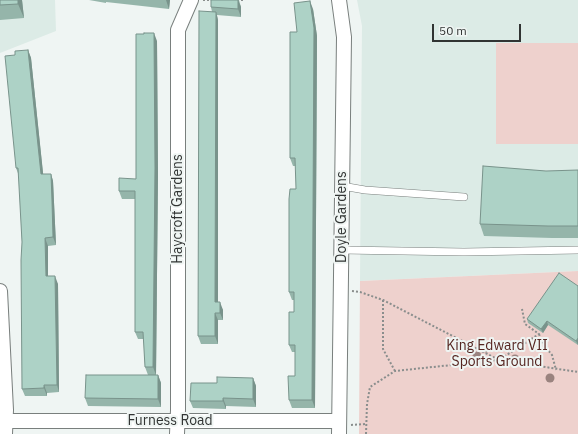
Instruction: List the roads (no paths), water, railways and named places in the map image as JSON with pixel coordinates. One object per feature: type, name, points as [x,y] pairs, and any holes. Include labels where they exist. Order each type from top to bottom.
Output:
[{"type":"street","name":"Haycroft Gardens","points":[[177,427],[178,30],[191,0]]},
{"type":"street","name":"Doyle Gardens","points":[[339,0],[344,37],[342,290],[339,428]]},
{"type":"street","points":[[0,291],[6,410],[3,425]]},
{"type":"street","name":"Furness Road","points":[[3,425],[339,428]]},
{"type":"lane","points":[[342,186],[365,190],[464,197]]},
{"type":"lane","points":[[342,250],[495,252],[578,250]]},
{"type":"park label","name":"King Edward VII Sports Ground","points":[[497,354]]}]
